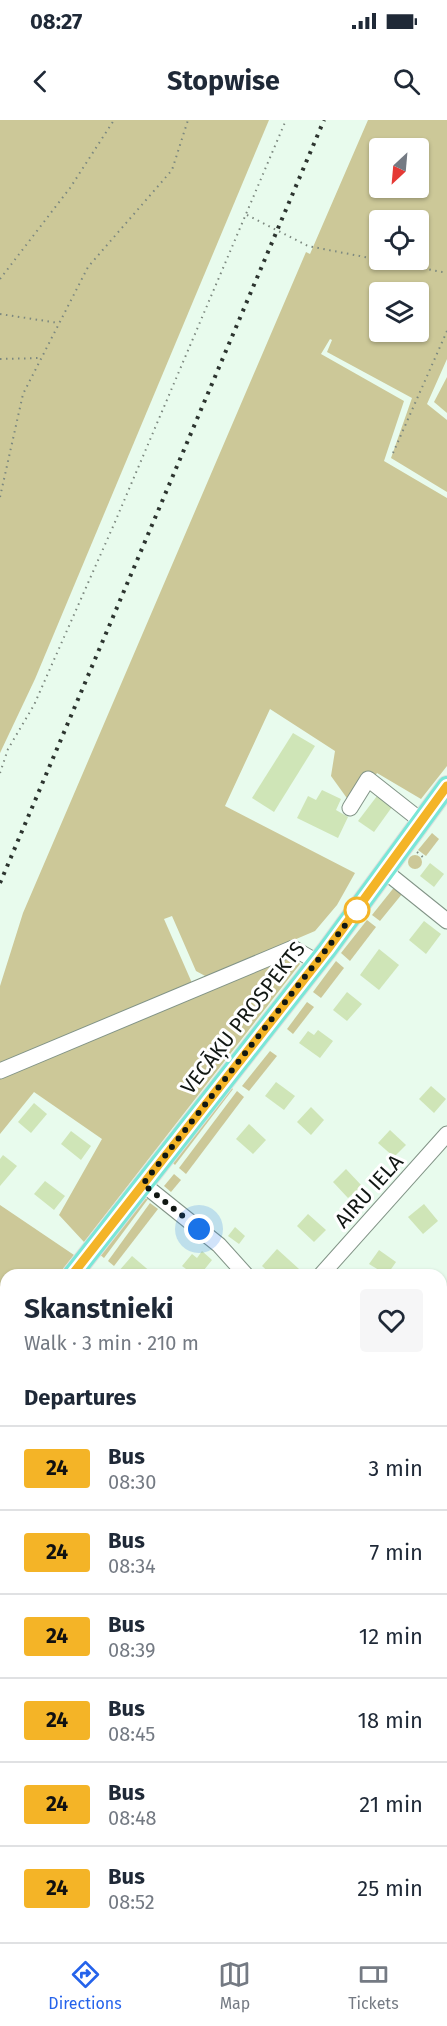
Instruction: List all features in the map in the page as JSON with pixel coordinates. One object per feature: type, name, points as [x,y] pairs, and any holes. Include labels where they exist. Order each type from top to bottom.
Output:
[{"type":"main road","name":"VECĀĶU PROSPEKTS","points":[[77,1269],[317,962],[386,872],[420,820],[447,786]]},
{"type":"street","points":[[350,808],[368,779],[420,820]]},
{"type":"street","points":[[386,872],[447,921]]},
{"type":"street","points":[[0,1071],[293,948],[317,962]]},
{"type":"street","name":"AIRU IELA","points":[[326,1269],[447,1134]]},
{"type":"street","points":[[143,1184],[219,1245],[241,1269]]},
{"type":"path","points":[[0,279],[70,188],[114,120]]},
{"type":"path","points":[[0,497],[23,394],[41,358],[88,267],[172,170],[189,120]]},
{"type":"path","points":[[0,773],[8,749],[34,705],[110,533],[286,120]]},
{"type":"path","points":[[246,214],[308,246],[447,273]]},
{"type":"path","points":[[0,314],[60,323]]},
{"type":"path","points":[[393,453],[447,331]]},
{"type":"path","points":[[0,359],[41,358]]},
{"type":"path","points":[[415,851],[424,858]]},
{"type":"shaded area","points":[[0,120],[269,120],[35,679],[0,753]]},
{"type":"shaded area","points":[[368,120],[447,120],[447,359],[427,404],[447,420],[447,492],[391,458],[412,398],[327,352],[332,340],[330,339],[321,354],[404,401],[384,461],[447,498],[447,766],[421,799],[377,773],[354,808],[331,776],[335,751],[270,709],[225,806],[355,873],[337,905],[315,931],[207,977],[196,971],[172,916],[164,919],[192,983],[185,1001],[295,956],[300,964],[84,1242],[59,1215],[102,1139],[34,1092],[0,1134],[0,986],[23,913],[306,252],[310,254]]},
{"type":"shaded area","points":[[447,377],[447,413],[434,402]]},
{"type":"shaded area","points":[[432,833],[439,839],[426,856],[418,850]]},
{"type":"shaded area","points":[[415,855],[420,857],[422,862],[420,867],[415,869],[410,867],[408,862],[410,857]]},
{"type":"shaded area","points":[[396,885],[402,894],[380,921],[372,915]]},
{"type":"shaded area","points":[[367,920],[376,927],[350,961],[341,953]]},
{"type":"shaded area","points":[[336,961],[344,968],[321,998],[313,992]]},
{"type":"shaded area","points":[[307,1002],[314,1007],[293,1034],[287,1029]]},
{"type":"shaded area","points":[[270,1051],[277,1056],[249,1091],[242,1086]]},
{"type":"shaded area","points":[[229,1086],[233,1089],[175,1165],[172,1162]]},
{"type":"shaded area","points":[[237,1091],[244,1097],[186,1174],[179,1168]]},
{"type":"shaded area","points":[[174,1174],[181,1180],[171,1192],[164,1186]]},
{"type":"shaded area","points":[[142,1198],[148,1199],[104,1258],[99,1254]]},
{"type":"shaded area","points":[[150,1203],[158,1209],[114,1266],[108,1261]]},
{"type":"shaded area","points":[[0,1205],[74,1255],[63,1269],[0,1269]]},
{"type":"building","points":[[293,733],[315,746],[274,812],[252,798]]},
{"type":"building","points":[[322,790],[341,799],[336,810],[348,817],[338,838],[297,818],[308,796],[316,800]]},
{"type":"building","points":[[377,796],[392,807],[374,832],[358,821]]},
{"type":"building","points":[[430,863],[444,874],[434,887],[420,876]]},
{"type":"building","points":[[424,921],[441,934],[426,954],[409,940]]},
{"type":"building","points":[[379,949],[399,965],[379,990],[360,975]]},
{"type":"building","points":[[347,992],[362,1004],[347,1021],[333,1010]]},
{"type":"building","points":[[318,1030],[333,1041],[320,1058],[299,1043],[308,1031],[314,1035]]},
{"type":"building","points":[[276,1082],[295,1096],[284,1110],[265,1096]]},
{"type":"building","points":[[431,1086],[446,1099],[434,1113],[419,1099]]},
{"type":"building","points":[[34,1103],[47,1114],[31,1133],[18,1122]]},
{"type":"building","points":[[311,1107],[324,1120],[311,1135],[297,1122]]},
{"type":"building","points":[[249,1124],[266,1140],[253,1154],[236,1139]]},
{"type":"building","points":[[390,1130],[406,1145],[394,1157],[378,1143]]},
{"type":"building","points":[[71,1131],[91,1146],[81,1160],[61,1144]]},
{"type":"building","points":[[3,1155],[17,1166],[0,1186],[0,1159]]},
{"type":"building","points":[[346,1169],[362,1186],[348,1198],[333,1182]]},
{"type":"building","points":[[45,1181],[65,1196],[54,1210],[34,1194]]},
{"type":"building","points":[[424,1204],[438,1221],[423,1234],[408,1217]]},
{"type":"building","points":[[308,1214],[326,1230],[314,1242],[297,1226]]},
{"type":"building","points":[[235,1227],[245,1236],[239,1244],[228,1236]]},
{"type":"building","points":[[277,1249],[299,1269],[265,1269],[262,1266]]},
{"type":"building","points":[[379,1250],[396,1262],[391,1269],[377,1269],[369,1264]]},
{"type":"building","points":[[202,1251],[212,1260],[205,1269],[186,1269],[182,1266],[192,1254],[197,1258]]},
{"type":"building","points":[[132,1256],[147,1269],[121,1269]]},
{"type":"railway","points":[[0,883],[324,120]]},
{"type":"bus line","name":"24","points":[[77,1269],[327,950],[447,786]]},
{"type":"route","points":[[199,1229],[143,1184],[357,910]]}]
